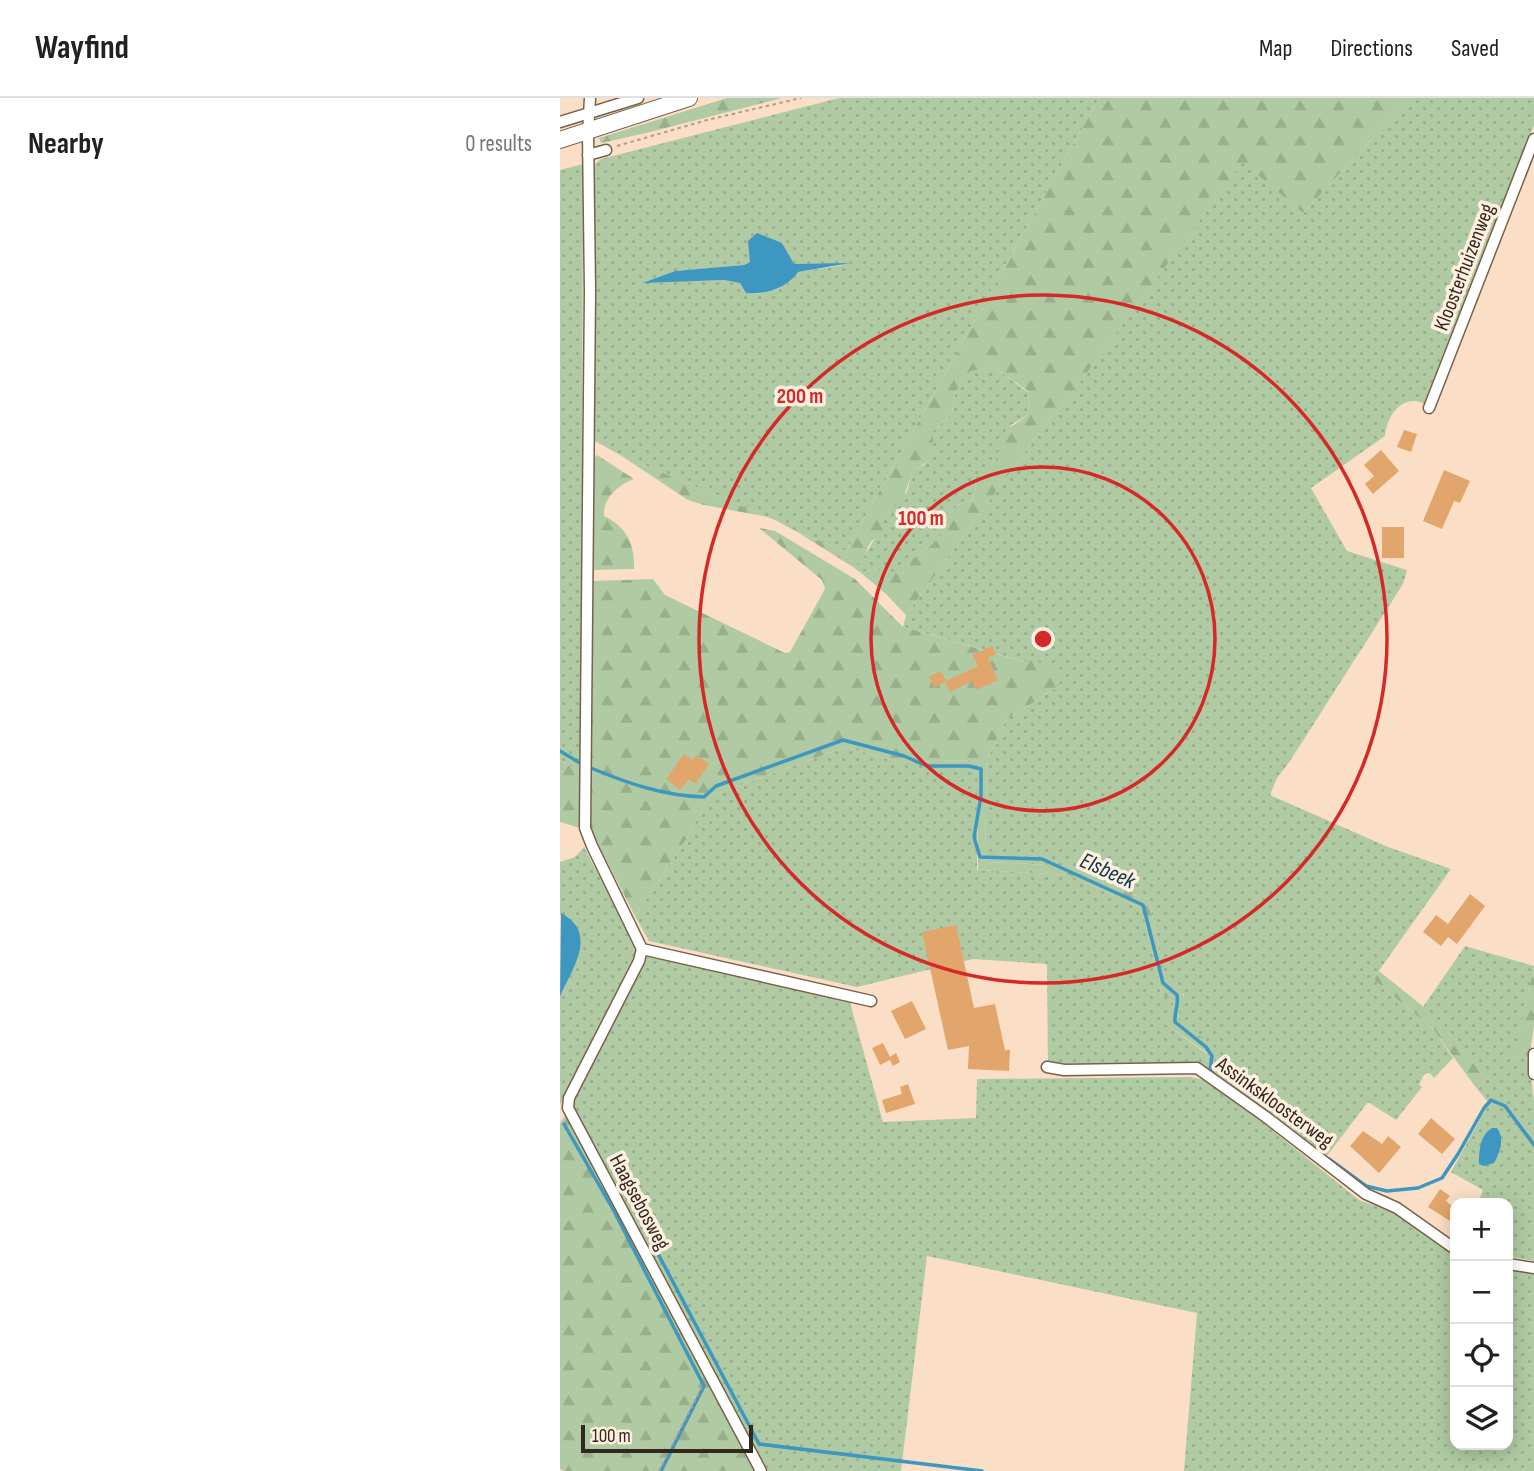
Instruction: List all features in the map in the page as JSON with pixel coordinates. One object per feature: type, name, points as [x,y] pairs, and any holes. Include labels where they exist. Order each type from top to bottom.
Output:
[{"type":"main road","points":[[560,140],[689,98]]},
{"type":"street","points":[[590,98],[585,828],[642,949],[871,1001]]},
{"type":"street","points":[[560,122],[638,98]]},
{"type":"street","name":"Kloosterhuizenweg","points":[[1429,408],[1534,139]]},
{"type":"street","points":[[588,155],[606,150]]},
{"type":"street","name":"Haagsebosweg","points":[[642,949],[639,961],[569,1098],[568,1108],[761,1471]]},
{"type":"street","points":[[1534,1054],[1534,1074]]},
{"type":"street","name":"Assinkskloosterweg","points":[[1047,1067],[1064,1070],[1197,1068],[1366,1194],[1397,1208],[1450,1245]]},
{"type":"street","points":[[1513,1265],[1534,1268]]},
{"type":"path","points":[[606,150],[707,120],[801,98]]},
{"type":"path","points":[[659,1471],[709,1372]]},
{"type":"green space","points":[[727,98],[782,98],[601,143],[599,138]]},
{"type":"green space","points":[[839,98],[1099,98],[846,551],[620,455],[595,441],[595,164],[601,159]],"holes":[[[782,243],[793,264],[843,265],[798,272],[782,287],[761,293],[746,293],[740,283],[724,280],[644,282],[675,271],[744,265],[750,262],[751,258]]]},
{"type":"green space","points":[[1099,98],[1410,98],[1303,213],[1243,162],[1060,409],[1055,411],[906,615],[861,573],[875,570],[905,572],[912,559],[939,539],[946,516],[960,504],[972,500],[976,477],[996,459],[1005,431],[1029,414],[1028,391],[994,367],[971,371],[962,378],[955,395],[952,414],[933,431],[933,452],[930,459],[912,473],[903,499],[883,515],[884,529],[868,546],[862,561],[853,567],[799,533],[846,551]]},
{"type":"green space","points":[[1410,98],[1534,98],[1534,125],[1425,404],[1410,401],[1403,404],[1389,421],[1385,436],[1311,488],[1347,551],[1407,570],[1403,584],[1277,778],[1270,795],[1388,847],[1451,869],[1373,979],[1433,1029],[1453,1058],[1434,1078],[1430,1073],[1424,1074],[1419,1085],[1422,1087],[1396,1120],[1368,1102],[1323,1161],[1215,1078],[1215,1048],[1180,1021],[1178,1016],[1184,995],[1169,986],[1165,979],[1149,899],[1133,895],[1071,866],[988,862],[985,859],[987,759],[1006,720],[1056,688],[1026,662],[903,627],[906,615],[1243,161],[1303,213]]},
{"type":"green space","points":[[583,164],[581,773],[560,760],[560,170]]},
{"type":"green space","points":[[994,367],[1028,392],[1029,414],[1011,425],[996,459],[976,477],[972,500],[960,504],[946,516],[939,539],[912,559],[905,572],[875,570],[861,573],[853,567],[872,544],[883,515],[907,492],[912,472],[924,465],[933,452],[933,431],[952,414],[955,395],[962,378],[970,371]]},
{"type":"green space","points":[[597,455],[634,479],[613,493],[606,503],[604,516],[619,526],[628,538],[633,552],[634,569],[592,570],[594,458]]},
{"type":"green space","points":[[620,455],[768,517],[688,500]]},
{"type":"green space","points":[[759,528],[775,531],[855,579],[903,627],[1062,670],[1056,688],[1006,720],[987,759],[985,859],[988,862],[1071,866],[1133,895],[1149,899],[1165,979],[1186,999],[1178,1016],[1215,1048],[1215,1078],[1205,1071],[1207,1053],[1166,1024],[1174,1002],[1162,994],[1142,909],[1069,875],[978,870],[977,760],[897,762],[846,747],[710,796],[688,836],[635,916],[591,831],[592,581],[653,579],[665,595],[785,653],[790,652],[825,589],[822,580]]},
{"type":"green space","points":[[846,747],[897,762],[978,760],[977,870],[1069,875],[1142,909],[1162,994],[1174,1002],[1166,1024],[1207,1054],[1205,1071],[1048,1070],[1047,964],[973,959],[857,987],[649,941],[635,916],[688,836],[710,796]]},
{"type":"green space","points":[[560,760],[581,773],[580,828],[560,822]]},
{"type":"green space","points":[[584,847],[636,946],[636,952],[560,1105],[560,997],[579,954],[560,914],[560,862],[575,857]]},
{"type":"green space","points":[[1465,946],[1534,966],[1515,1056],[1529,1058],[1534,1102],[1534,1261],[1513,1257],[1513,1198],[1480,1198],[1483,1190],[1451,1172],[1489,1103],[1477,1089],[1486,1079],[1444,1026],[1423,1007]]},
{"type":"green space","points":[[646,954],[849,999],[883,1122],[976,1118],[977,1079],[1191,1077],[1204,1080],[1242,1106],[1359,1200],[1398,1214],[1425,1235],[1450,1247],[1450,1450],[1513,1450],[1513,1267],[1534,1271],[1534,1471],[1184,1471],[1197,1313],[927,1256],[901,1471],[768,1471],[571,1106]]},
{"type":"green space","points":[[1534,967],[1534,1025],[1529,1058],[1514,1056]]},
{"type":"green space","points":[[1379,971],[1444,1026],[1486,1079],[1477,1089],[1433,1029],[1373,979]]},
{"type":"green space","points":[[565,1116],[756,1471],[560,1469],[560,1123]]},
{"type":"water","points":[[757,233],[782,243],[794,264],[850,263],[798,272],[782,286],[761,293],[746,293],[740,283],[724,280],[642,283],[675,271],[744,265],[750,262],[748,241]]},
{"type":"water","points":[[561,913],[572,921],[579,931],[581,941],[576,963],[560,997]]},
{"type":"water","points":[[1492,1128],[1497,1128],[1499,1132],[1501,1146],[1494,1163],[1484,1166],[1479,1164],[1481,1144]]},
{"type":"building","points":[[1404,430],[1417,434],[1411,452],[1397,447]]},
{"type":"building","points":[[1381,450],[1399,471],[1373,494],[1365,484],[1374,476],[1364,465]]},
{"type":"building","points":[[1444,470],[1470,481],[1460,503],[1454,501],[1442,529],[1423,521]]},
{"type":"building","points":[[1382,527],[1404,527],[1404,558],[1382,558]]},
{"type":"building","points":[[992,646],[996,654],[988,658],[998,680],[976,690],[972,681],[950,692],[945,682],[934,688],[929,677],[941,671],[946,681],[978,666],[972,655]]},
{"type":"building","points":[[684,754],[693,760],[696,755],[709,764],[695,784],[689,779],[680,790],[666,779]]},
{"type":"building","points":[[1470,894],[1485,906],[1457,944],[1448,937],[1441,946],[1423,932],[1436,915],[1448,924]]},
{"type":"building","points":[[956,925],[974,1008],[995,1004],[1005,1050],[1010,1050],[1009,1071],[968,1069],[969,1046],[948,1050],[922,932]]},
{"type":"building","points":[[912,1001],[926,1029],[905,1039],[891,1011]]},
{"type":"building","points":[[883,1043],[890,1057],[896,1053],[900,1062],[893,1066],[890,1060],[880,1065],[872,1048]]},
{"type":"building","points":[[908,1084],[915,1104],[886,1113],[882,1100],[902,1094],[900,1087]]},
{"type":"building","points":[[1431,1118],[1455,1139],[1442,1154],[1418,1134]]},
{"type":"building","points":[[1363,1131],[1382,1144],[1388,1136],[1401,1147],[1379,1173],[1350,1146]]},
{"type":"building","points":[[1440,1189],[1450,1196],[1446,1201],[1450,1205],[1450,1221],[1428,1207]]},
{"type":"waterway","name":"Elsbeek","points":[[591,768],[646,788],[704,797],[716,786],[843,740],[904,756],[927,766],[969,766],[981,769],[981,796],[974,837],[980,857],[1042,859],[1143,905],[1163,983],[1177,995],[1175,1022],[1206,1047],[1212,1056],[1210,1071],[1213,1073]]},
{"type":"waterway","name":"Elsbeek","points":[[560,751],[580,763]]},
{"type":"waterway","name":"Elsbeek","points":[[1329,1159],[1366,1186],[1387,1191],[1418,1188],[1442,1178],[1491,1100],[1505,1106],[1534,1145]]},
{"type":"waterway","points":[[564,1124],[614,1211],[704,1386],[661,1471]]},
{"type":"waterway","points":[[631,1203],[759,1444],[982,1471]]}]
